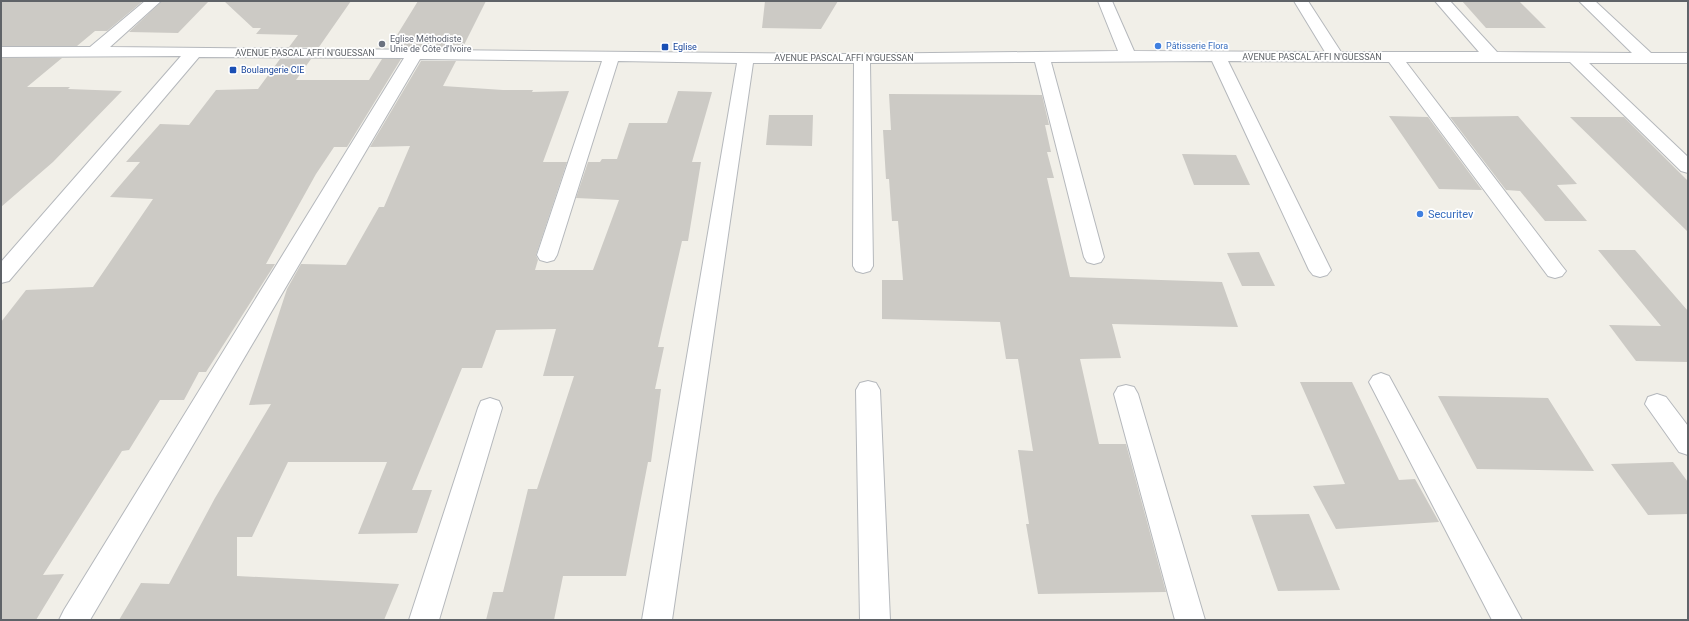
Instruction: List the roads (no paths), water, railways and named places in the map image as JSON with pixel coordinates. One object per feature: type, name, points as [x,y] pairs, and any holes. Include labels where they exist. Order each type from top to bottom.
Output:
[{"type":"street","points":[[95,51],[154,1]]},
{"type":"street","points":[[1105,1],[1128,56]]},
{"type":"street","points":[[1300,1],[1336,56]]},
{"type":"street","points":[[1442,1],[1492,57]]},
{"type":"street","points":[[1586,1],[1646,57]]},
{"type":"street","name":"AVENUE PASCAL AFFI N'GUESSAN","points":[[1,52],[95,51],[746,58],[1042,58],[1128,56],[1688,58]]},
{"type":"street","points":[[1,276],[194,52]]},
{"type":"street","points":[[74,620],[415,54]]},
{"type":"street","points":[[547,254],[612,56]]},
{"type":"street","points":[[1393,56],[1555,271]]},
{"type":"street","points":[[1218,57],[1320,270]]},
{"type":"street","points":[[1574,57],[1688,167]]},
{"type":"street","points":[[656,620],[746,58]]},
{"type":"street","points":[[862,58],[863,266]]},
{"type":"street","points":[[1042,58],[1094,257]]},
{"type":"street","points":[[1381,382],[1507,620]]},
{"type":"street","points":[[868,390],[875,620]]},
{"type":"street","points":[[1126,394],[1190,620]]},
{"type":"street","points":[[1656,404],[1688,445]]},
{"type":"street","points":[[424,620],[490,408]]},
{"type":"place","name":"Eglise Méthodiste Unie de Côte d'Ivoire","points":[[382,44]]},
{"type":"place","name":"Pâtisserie Flora","points":[[1158,46]]},
{"type":"place","name":"Eglise","points":[[665,47]]},
{"type":"place","name":"Boulangerie CIE","points":[[233,70]]},
{"type":"place","name":"Securitev","points":[[1420,214]]}]
